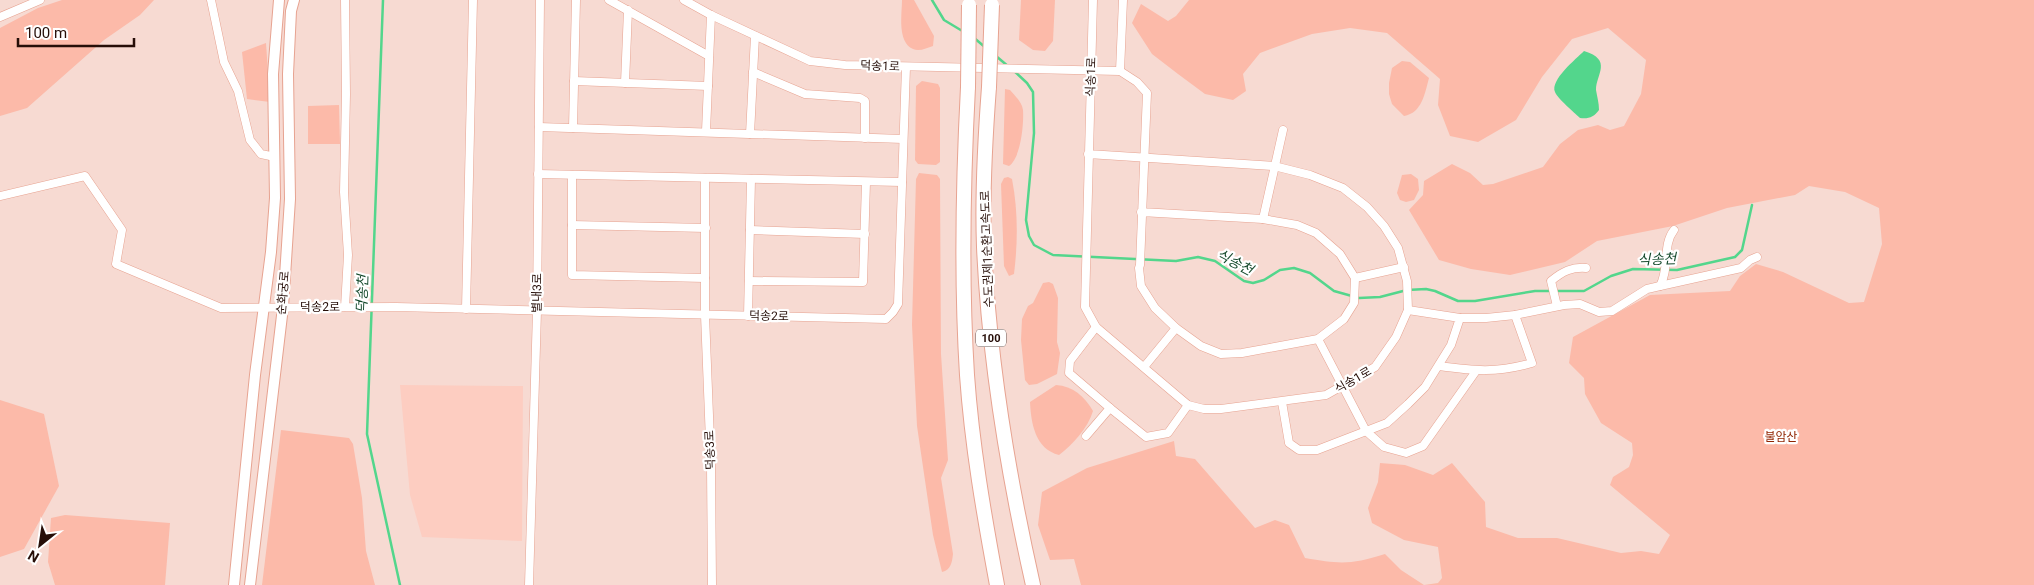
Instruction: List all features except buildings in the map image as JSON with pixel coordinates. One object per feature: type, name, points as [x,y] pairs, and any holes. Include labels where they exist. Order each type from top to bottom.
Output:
[{"type":"highway","name":"수도권제1순환고속도로","points":[[969,2],[968,87],[964,161],[967,376],[976,463],[997,585]]},
{"type":"highway","name":"수도권제1순환고속도로","points":[[992,3],[986,130],[984,245],[988,302],[1001,427],[1033,585]]},
{"type":"street","points":[[0,17],[40,0]]},
{"type":"street","points":[[211,0],[224,62],[238,91],[250,140],[261,154],[275,156]]},
{"type":"street","name":"순화궁로","points":[[234,585],[263,307],[271,252],[275,198],[273,74],[279,0]]},
{"type":"street","name":"순화궁로","points":[[250,585],[283,307],[290,199],[288,74],[291,11],[294,0]]},
{"type":"street","points":[[345,0],[344,192],[348,256],[345,307]]},
{"type":"street","points":[[466,309],[473,0]]},
{"type":"street","name":"별내3로","points":[[529,585],[537,311],[540,0]]},
{"type":"street","points":[[573,128],[576,0]]},
{"type":"street","points":[[609,0],[709,56]]},
{"type":"street","name":"덕송1로","points":[[684,0],[755,36],[810,60],[845,65],[1120,71]]},
{"type":"street","name":"식송1로","points":[[1088,154],[1274,166],[1310,175],[1343,188],[1366,207],[1384,226],[1398,248],[1408,284],[1409,299],[1408,310],[1396,337],[1375,367],[1326,395],[1220,409],[1188,405],[1096,326],[1085,307],[1088,154],[1093,0]]},
{"type":"street","points":[[1122,0],[1120,71],[1137,82],[1147,93],[1141,212],[1140,265],[1141,286],[1155,308],[1176,328],[1201,346],[1221,354],[1242,353],[1318,339],[1344,319],[1354,304],[1355,278],[1340,254],[1316,233],[1297,225],[1263,219],[1141,212]]},
{"type":"street","points":[[625,83],[628,10]]},
{"type":"street","points":[[706,132],[712,15]]},
{"type":"street","points":[[750,134],[755,36]]},
{"type":"street","name":"덕송2로","points":[[0,196],[85,176],[122,230],[116,264],[221,308],[396,307],[886,319],[898,304],[906,67]]},
{"type":"street","points":[[753,72],[806,94],[860,98],[865,101],[865,138]]},
{"type":"street","points":[[574,81],[708,86]]},
{"type":"street","points":[[539,127],[903,139]]},
{"type":"street","points":[[1263,219],[1283,130]]},
{"type":"street","points":[[538,174],[902,182]]},
{"type":"street","points":[[572,175],[572,275],[705,278]]},
{"type":"street","name":"덕송3로","points":[[705,178],[705,315],[711,466],[712,585]]},
{"type":"street","points":[[748,316],[751,179]]},
{"type":"street","points":[[748,281],[863,282],[866,182]]},
{"type":"street","points":[[572,225],[706,228]]},
{"type":"street","points":[[750,230],[865,234]]},
{"type":"street","points":[[1661,283],[1667,264],[1667,244],[1674,230]]},
{"type":"street","points":[[1408,310],[1460,318],[1515,315],[1556,303],[1580,304],[1599,312],[1612,311],[1647,289],[1661,283],[1741,268],[1757,257]]},
{"type":"street","points":[[1355,278],[1404,266]]},
{"type":"street","points":[[1556,303],[1551,280],[1560,273],[1575,267],[1586,268]]},
{"type":"street","points":[[1439,366],[1476,371],[1505,370],[1532,363],[1515,315]]},
{"type":"street","points":[[1282,402],[1289,444],[1299,450],[1317,450],[1387,423],[1425,387],[1451,345],[1460,318]]},
{"type":"street","points":[[1096,326],[1070,361],[1069,373],[1146,437],[1168,433],[1188,405]]},
{"type":"street","points":[[1144,367],[1176,328]]},
{"type":"street","points":[[1318,339],[1344,385],[1366,431],[1384,447],[1406,453],[1423,446],[1476,371]]},
{"type":"street","points":[[1086,436],[1110,408]]},
{"type":"shaded area","points":[[1584,51],[1593,55],[1601,63],[1596,90],[1599,110],[1589,118],[1580,118],[1559,98],[1554,87],[1565,70]]},
{"type":"shaded area","points":[[400,385],[523,386],[522,541],[422,537],[410,495]]},
{"type":"green space","points":[[62,0],[154,0],[140,15],[104,40],[27,108],[0,116],[0,28],[38,8]]},
{"type":"green space","points":[[902,0],[914,0],[934,36],[933,46],[918,50],[908,45],[902,34]]},
{"type":"green space","points":[[1021,0],[1055,0],[1053,41],[1045,51],[1033,50],[1019,40]]},
{"type":"green space","name":"불암산","points":[[1189,0],[2034,0],[2034,585],[1424,585],[1438,583],[1442,578],[1438,547],[1404,540],[1372,523],[1368,508],[1378,482],[1380,463],[1405,465],[1433,475],[1452,463],[1485,502],[1486,527],[1518,538],[1557,538],[1621,553],[1641,551],[1659,554],[1670,535],[1610,485],[1613,477],[1629,467],[1633,455],[1632,443],[1601,423],[1585,394],[1584,378],[1569,363],[1573,337],[1650,295],[1730,291],[1740,276],[1756,264],[1783,272],[1849,303],[1864,302],[1882,244],[1879,208],[1845,192],[1809,186],[1795,195],[1727,208],[1673,226],[1597,241],[1565,262],[1510,275],[1471,269],[1439,260],[1409,210],[1423,195],[1424,181],[1452,164],[1470,173],[1483,185],[1493,184],[1543,167],[1560,144],[1578,130],[1598,125],[1610,130],[1624,126],[1641,94],[1646,60],[1608,28],[1572,39],[1542,77],[1516,120],[1478,142],[1450,136],[1438,105],[1440,79],[1387,33],[1350,28],[1312,34],[1260,53],[1243,74],[1246,91],[1233,100],[1205,94],[1152,54],[1132,23],[1141,4],[1168,21],[1176,16]]},
{"type":"green space","points":[[266,43],[270,102],[247,99],[242,52]]},
{"type":"green space","points":[[1402,61],[1410,62],[1429,78],[1419,107],[1404,116],[1392,104],[1389,94],[1392,68]]},
{"type":"green space","points":[[922,81],[938,84],[940,88],[940,162],[936,165],[918,164],[915,160],[916,86]]},
{"type":"green space","points":[[1005,89],[1010,90],[1016,97],[1023,110],[1019,148],[1013,162],[1009,166],[1003,164]]},
{"type":"green space","points":[[339,105],[340,144],[308,144],[308,106]]},
{"type":"green space","points":[[919,173],[937,175],[940,179],[941,354],[948,460],[941,478],[953,554],[949,568],[942,572],[933,535],[917,426],[912,325],[916,179]]},
{"type":"green space","points":[[1411,174],[1418,179],[1419,190],[1414,200],[1406,202],[1400,200],[1397,193],[1402,175]]},
{"type":"green space","points":[[1004,178],[1012,179],[1017,226],[1014,274],[1009,276],[1004,266],[1001,184]]},
{"type":"green space","points":[[1049,282],[1053,284],[1058,298],[1057,342],[1060,353],[1057,374],[1037,384],[1029,385],[1025,380],[1021,340],[1022,319],[1043,283]]},
{"type":"green space","points":[[1056,385],[1068,387],[1078,393],[1093,411],[1088,424],[1070,446],[1059,455],[1044,447],[1036,434],[1030,402]]},
{"type":"green space","points":[[0,400],[44,414],[59,486],[24,549],[0,557]]},
{"type":"green space","points":[[281,430],[349,438],[353,444],[362,498],[366,551],[375,585],[262,585]]},
{"type":"green space","points":[[1174,441],[1176,456],[1195,459],[1255,528],[1275,520],[1289,525],[1305,558],[1354,562],[1385,554],[1401,570],[1424,585],[1081,585],[1074,559],[1050,560],[1038,525],[1042,492],[1087,468]]},
{"type":"green space","points":[[65,515],[170,523],[165,585],[55,585],[48,562],[51,518]]},
{"type":"waterway","name":"덕송천","points":[[383,0],[367,434],[400,585]]},
{"type":"waterway","name":"식송천","points":[[932,0],[944,20],[964,32]]},
{"type":"waterway","name":"식송천","points":[[973,37],[986,48]]},
{"type":"waterway","name":"식송천","points":[[996,56],[1009,67]]},
{"type":"waterway","name":"식송천","points":[[1013,70],[1027,83],[1033,92],[1034,133],[1026,220],[1029,236],[1034,245],[1053,255],[1176,261],[1198,257],[1215,261],[1244,281],[1253,283],[1264,280],[1280,270],[1294,268],[1310,273],[1334,291],[1359,298],[1380,297],[1407,290],[1426,289],[1458,301],[1475,301],[1535,291],[1584,291],[1611,276],[1633,269],[1677,270],[1735,257],[1742,250],[1752,205]]}]
